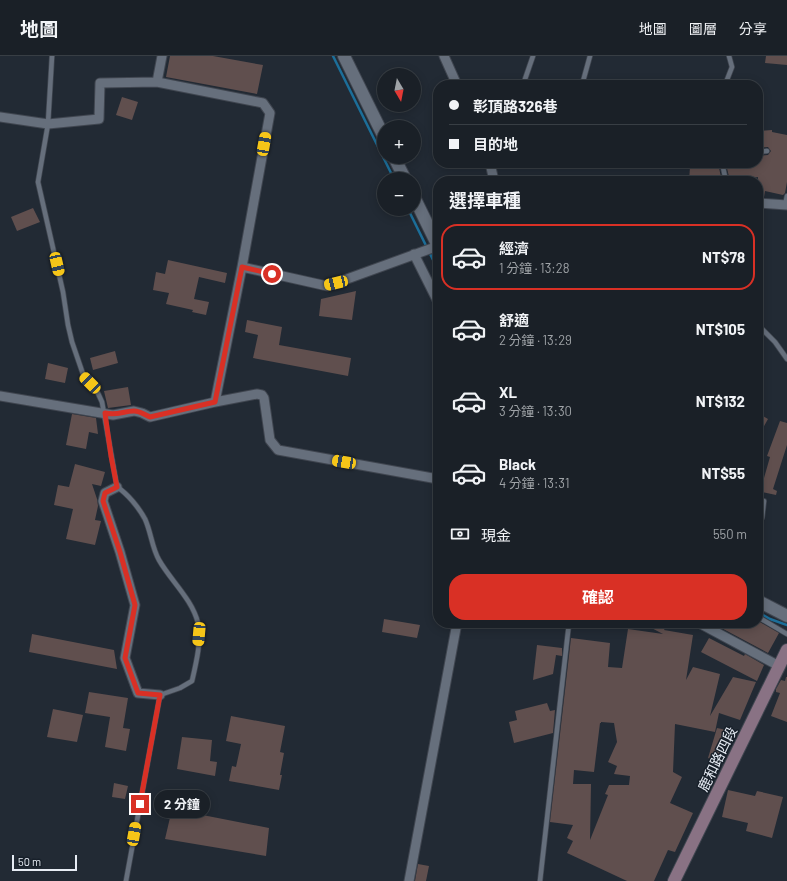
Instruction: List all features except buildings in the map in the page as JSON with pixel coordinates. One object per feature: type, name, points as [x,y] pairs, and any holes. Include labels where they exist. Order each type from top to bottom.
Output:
[{"type":"main road","name":"鹿和路四段","points":[[674,881],[787,650]]},
{"type":"street","points":[[157,82],[162,56]]},
{"type":"street","points":[[344,56],[377,123]]},
{"type":"street","points":[[444,56],[455,80]]},
{"type":"street","points":[[0,117],[48,124],[99,119],[100,83],[157,82],[263,102],[270,113],[242,267],[215,402]]},
{"type":"street","points":[[763,203],[786,202]]},
{"type":"street","points":[[421,213],[433,239]]},
{"type":"street","points":[[242,267],[327,286],[433,247]]},
{"type":"street","points":[[418,252],[433,290]]},
{"type":"street","points":[[0,396],[113,415],[134,411],[150,417],[257,394],[262,395],[264,398],[270,440],[278,450],[433,478]]},
{"type":"street","points":[[117,487],[105,493],[103,501],[120,552],[135,605],[125,658],[138,693],[160,695]]},
{"type":"street","points":[[763,604],[787,616]]},
{"type":"street","points":[[409,881],[456,628]]},
{"type":"street","points":[[708,628],[779,666]]},
{"type":"lane","points":[[52,56],[48,124],[38,182],[63,292],[72,342],[84,377],[96,389],[102,402],[117,487],[124,492],[145,520],[159,560],[186,598],[198,622],[199,634],[196,665],[192,681],[180,688],[160,695],[126,881]]},
{"type":"lane","points":[[525,80],[533,56]]},
{"type":"lane","points":[[583,80],[590,56]]},
{"type":"lane","points":[[727,80],[732,67],[729,56]]},
{"type":"lane","points":[[763,151],[767,151]]},
{"type":"lane","points":[[763,330],[775,342],[787,359]]},
{"type":"lane","points":[[763,510],[764,501]]},
{"type":"lane","points":[[763,621],[787,634]]},
{"type":"lane","points":[[540,881],[568,628]]},
{"type":"waterway","points":[[333,56],[391,172]]},
{"type":"waterway","points":[[411,216],[433,260]]},
{"type":"waterway","points":[[763,615],[787,625]]},
{"type":"route","points":[[140,804],[160,695],[138,693],[125,658],[135,605],[120,552],[103,501],[105,493],[117,487],[105,413],[113,415],[134,411],[150,417],[215,402],[242,267],[272,274]]}]
